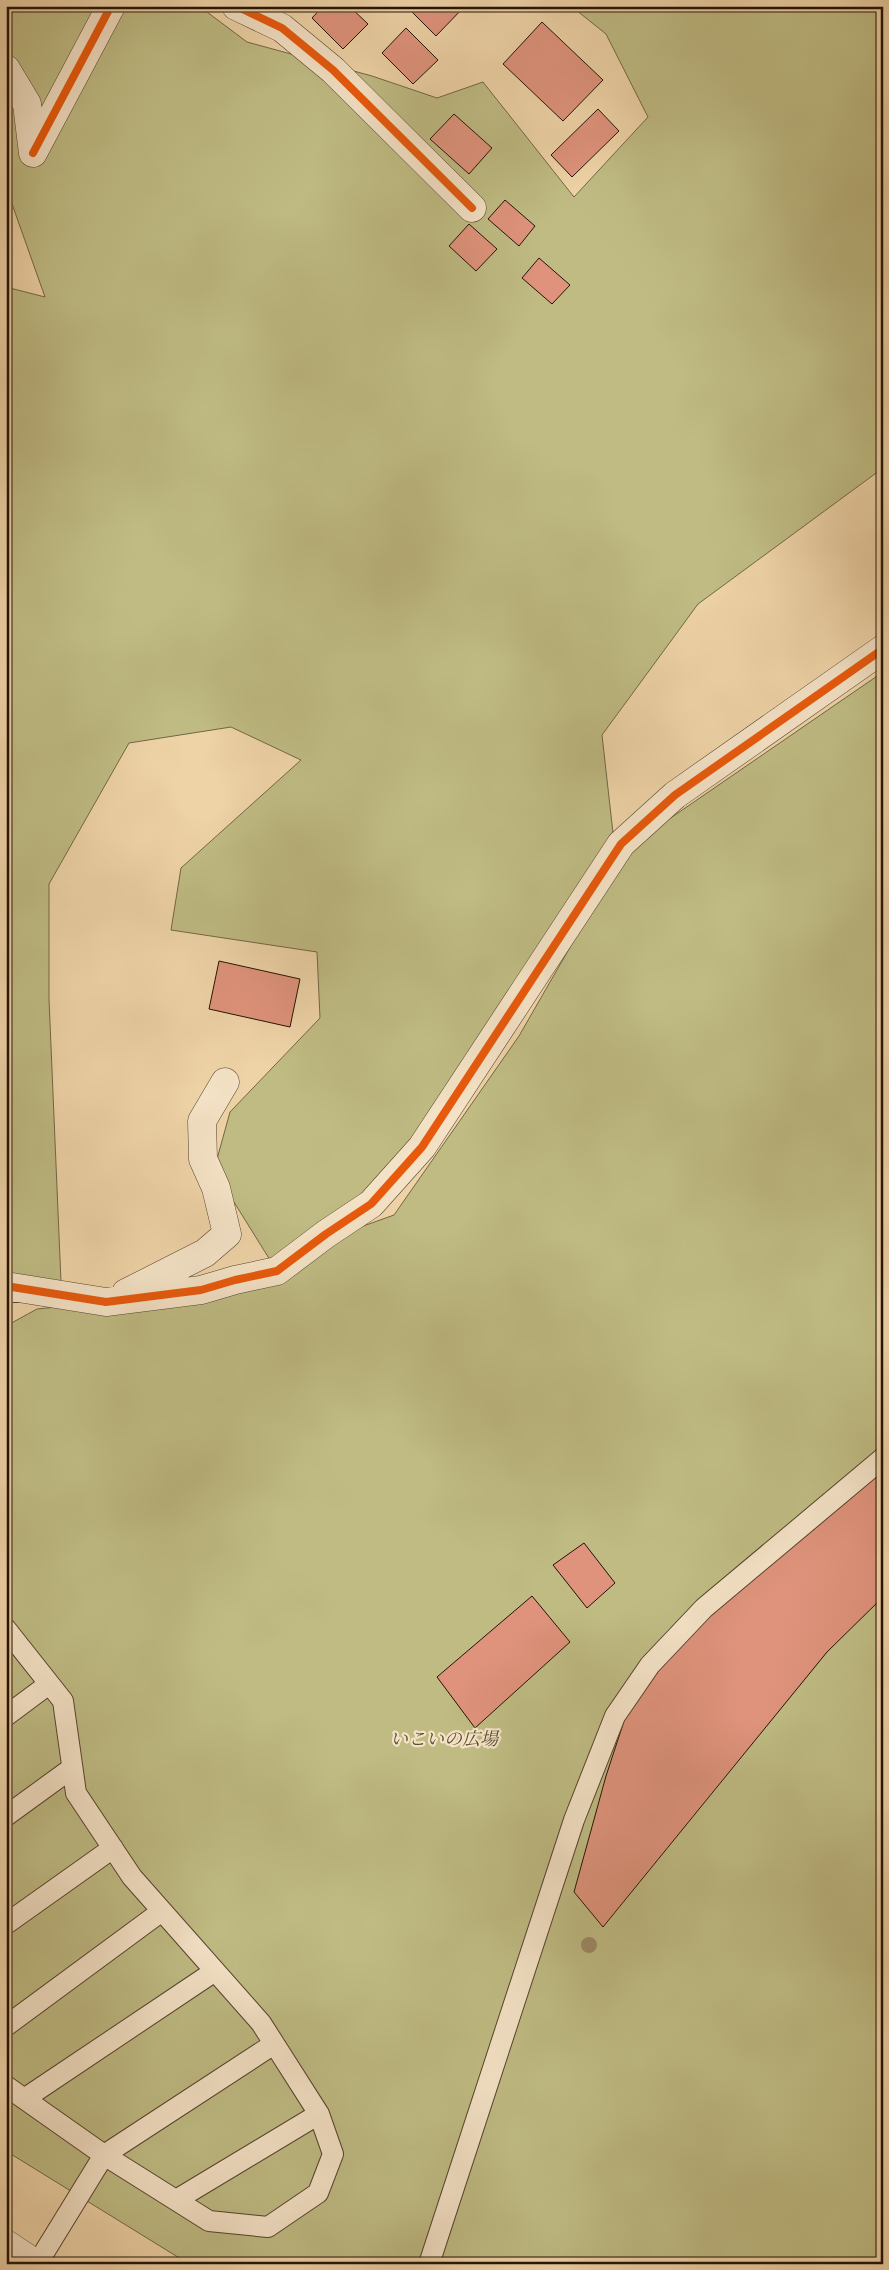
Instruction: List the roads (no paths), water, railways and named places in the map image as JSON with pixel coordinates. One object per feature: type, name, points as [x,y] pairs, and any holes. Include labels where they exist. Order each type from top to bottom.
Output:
[{"type":"street","points":[[6,69],[27,104],[33,154],[110,6]]},
{"type":"street","points":[[236,6],[282,28],[333,70],[472,208]]},
{"type":"street","points":[[6,1290],[12,1287],[106,1302],[202,1290],[235,1280],[277,1271],[326,1234],[371,1204],[422,1147],[621,844],[675,795],[883,649]]},
{"type":"street","points":[[106,1302],[205,1254],[226,1234],[216,1188],[203,1159],[202,1121],[226,1082]]},
{"type":"street","points":[[6,2244],[36,2264]]},
{"type":"lane","points":[[429,2264],[574,1820],[615,1716],[650,1665],[704,1608],[883,1458]]},
{"type":"lane","points":[[6,1629],[63,1701],[76,1793],[132,1877],[261,2023],[319,2114],[333,2154],[318,2193],[268,2227],[209,2221],[104,2155],[6,2086]]},
{"type":"lane","points":[[6,1716],[49,1684]]},
{"type":"lane","points":[[6,1816],[72,1768]]},
{"type":"lane","points":[[6,1924],[113,1848]]},
{"type":"lane","points":[[6,2026],[162,1910]]},
{"type":"lane","points":[[24,2099],[215,1971]]},
{"type":"lane","points":[[36,2264],[104,2155],[274,2044]]},
{"type":"lane","points":[[176,2200],[319,2114]]},
{"type":"park label","name":"いこいの広場","points":[[444,1739]]}]
